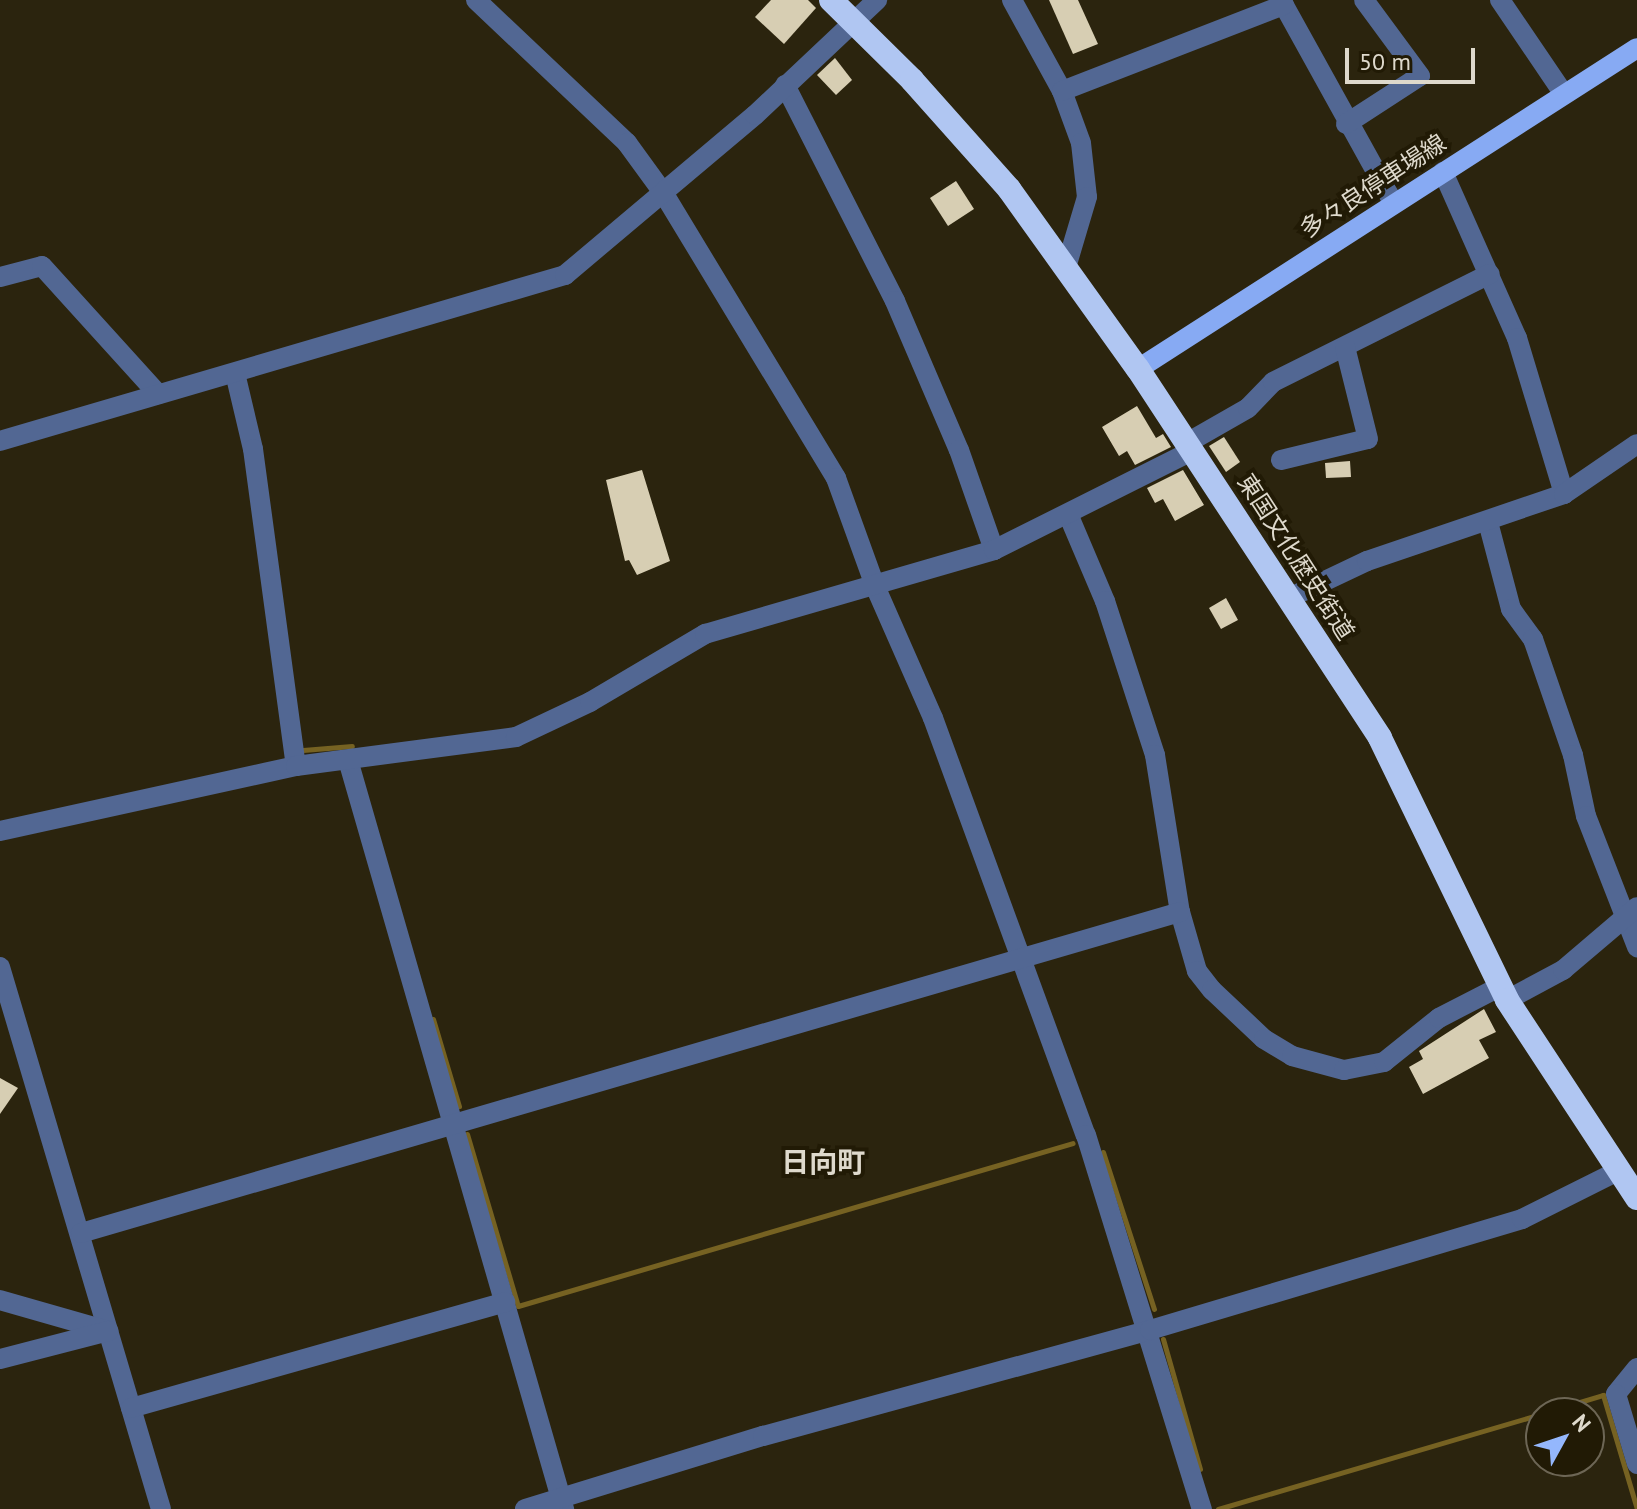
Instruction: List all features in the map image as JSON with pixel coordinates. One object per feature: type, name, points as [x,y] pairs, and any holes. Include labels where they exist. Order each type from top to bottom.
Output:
[{"type":"highway","name":"東国文化歴史街道","points":[[831,0],[957,128],[1067,264],[1138,369],[1380,738],[1503,994],[1637,1198]]},
{"type":"main road","name":"多々良停車場線","points":[[1138,369],[1637,48]]},
{"type":"street","points":[[476,0],[627,143],[664,194],[836,478],[875,586],[933,718],[1023,957],[1150,1330],[1202,1509]]},
{"type":"street","points":[[0,441],[565,275],[664,194],[877,0]]},
{"type":"street","points":[[1346,124],[1420,76],[1364,0]]},
{"type":"street","points":[[1500,0],[1564,94]]},
{"type":"street","points":[[1014,1],[1062,91],[1081,143],[1087,197],[1067,264]]},
{"type":"street","points":[[1062,91],[1283,3],[1346,124],[1394,204]]},
{"type":"street","points":[[785,85],[895,301],[959,450],[994,550]]},
{"type":"street","points":[[1443,172],[1517,338],[1564,494]]},
{"type":"street","points":[[0,277],[42,266],[158,394]]},
{"type":"street","points":[[0,831],[296,766],[516,737],[578,708],[705,634],[994,550],[1068,514],[1190,447],[1248,408],[1273,382],[1490,274]]},
{"type":"street","points":[[1281,460],[1368,439],[1345,347]]},
{"type":"street","points":[[235,373],[253,449],[296,766]]},
{"type":"street","points":[[1289,598],[1367,561],[1564,494],[1637,444]]},
{"type":"street","points":[[1068,514],[1105,601],[1155,755],[1180,912],[1197,971],[1212,990],[1283,1050],[1344,1070],[1384,1062],[1439,1018],[1563,970],[1631,911]]},
{"type":"street","points":[[1488,522],[1511,609],[1533,639],[1573,755],[1586,816],[1631,911],[1637,947]]},
{"type":"street","points":[[348,760],[563,1503]]},
{"type":"street","points":[[81,1233],[1180,912]]},
{"type":"street","points":[[0,967],[161,1509]]},
{"type":"street","points":[[525,1509],[563,1503],[910,1394],[1150,1330],[1546,1211],[1618,1171]]},
{"type":"street","points":[[0,1300],[108,1331]]},
{"type":"street","points":[[131,1408],[505,1302]]},
{"type":"street","points":[[0,1359],[108,1331]]},
{"type":"street","points":[[1637,1368],[1616,1394],[1637,1464]]},
{"type":"building","points":[[771,0],[808,0],[816,8],[784,44],[755,17]]},
{"type":"building","points":[[1049,0],[1078,0],[1098,44],[1073,54]]},
{"type":"building","points":[[835,58],[852,80],[836,95],[817,75]]},
{"type":"building","points":[[956,181],[974,209],[948,226],[930,198]]},
{"type":"building","points":[[1137,406],[1156,438],[1163,434],[1171,447],[1135,465],[1127,451],[1119,456],[1102,427]]},
{"type":"building","points":[[1224,437],[1240,462],[1226,472],[1209,446]]},
{"type":"building","points":[[1350,461],[1351,477],[1326,478],[1325,463]]},
{"type":"building","points":[[642,470],[670,561],[637,575],[629,560],[625,561],[606,480]]},
{"type":"building","points":[[1183,470],[1204,505],[1175,521],[1163,499],[1155,503],[1147,488]]},
{"type":"building","points":[[1226,598],[1238,620],[1221,629],[1209,608]]},
{"type":"building","points":[[1484,1009],[1496,1032],[1479,1040],[1489,1058],[1423,1094],[1409,1067],[1423,1059],[1419,1051]]},
{"type":"building","points":[[0,1078],[18,1088],[0,1114]]},
{"type":"waterway","points":[[303,750],[352,746]]},
{"type":"waterway","points":[[433,1019],[459,1106]]},
{"type":"waterway","points":[[467,1134],[518,1306],[1073,1143]]},
{"type":"waterway","points":[[1103,1152],[1154,1309]]},
{"type":"waterway","points":[[1163,1339],[1200,1469]]},
{"type":"waterway","points":[[1596,1397],[1604,1397]]},
{"type":"waterway","points":[[1605,1402],[1637,1509]]},
{"type":"waterway","points":[[1218,1509],[1525,1419]]},
{"type":"district","name":"日向町","points":[[823,1162]]}]
